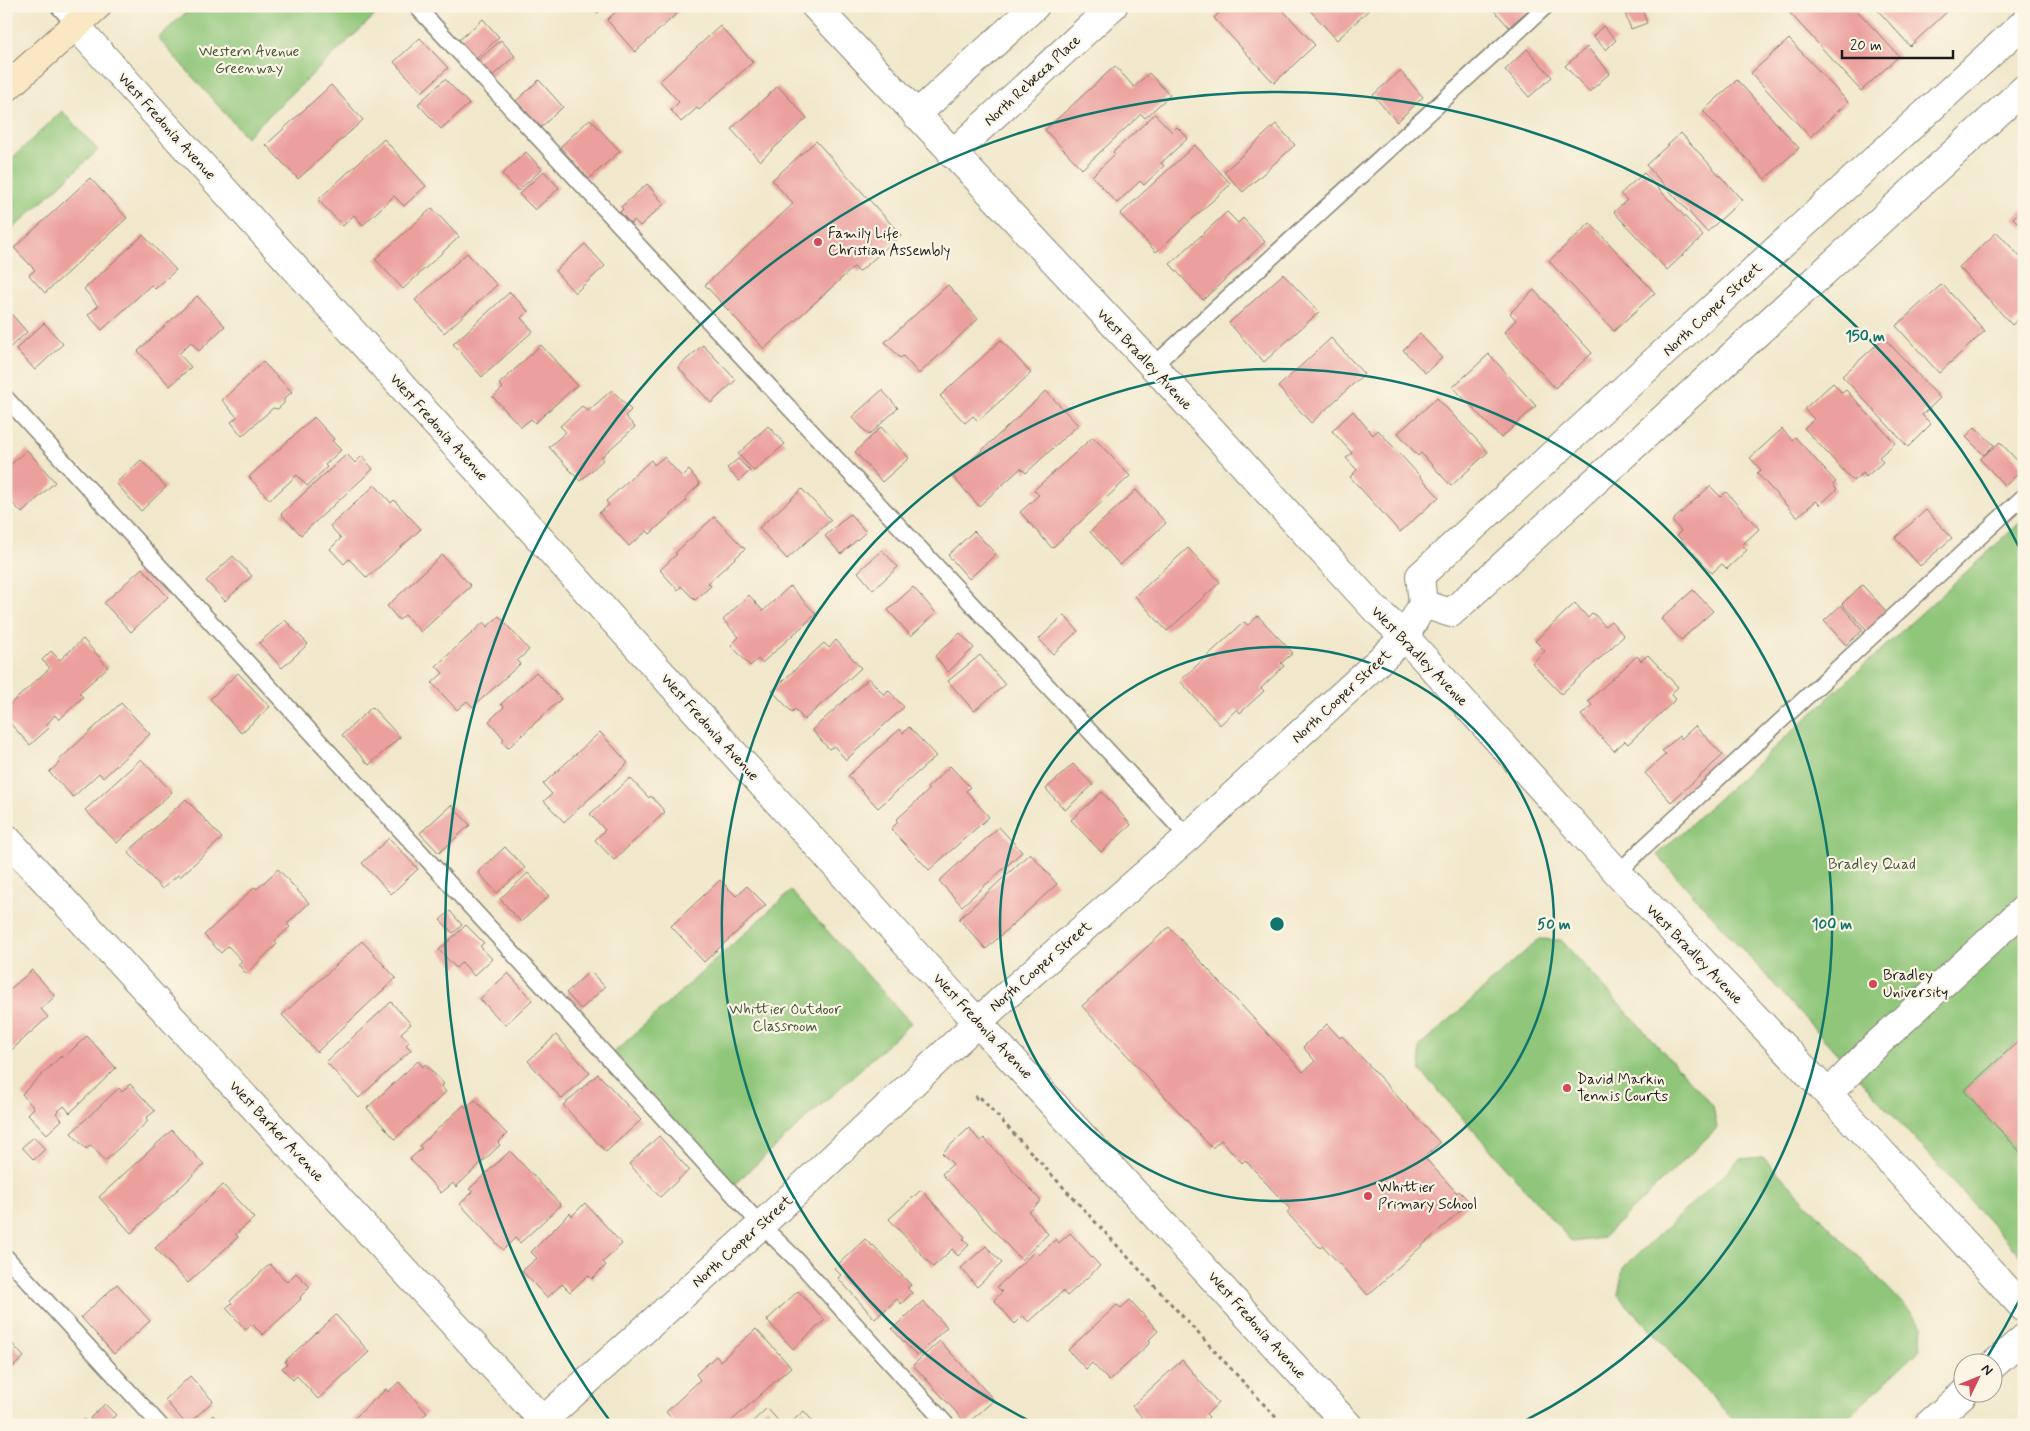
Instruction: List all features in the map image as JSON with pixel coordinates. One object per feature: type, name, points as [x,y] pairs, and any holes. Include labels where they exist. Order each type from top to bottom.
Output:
[{"type":"main road","points":[[6,88],[67,16],[97,6]]},
{"type":"street","name":"West Bradley Avenue","points":[[815,6],[1153,366],[1375,609],[1405,637],[1618,873],[1828,1094],[2024,1308]]},
{"type":"street","points":[[916,115],[1035,6]]},
{"type":"street","name":"North Rebecca Place","points":[[952,154],[1113,6]]},
{"type":"street","name":"West Fredonia Avenue","points":[[67,16],[978,1021],[1348,1425]]},
{"type":"street","name":"North Cooper Street","points":[[542,1423],[761,1225],[978,1021],[1188,836],[1405,637],[1423,604],[1420,576],[2024,23]]},
{"type":"street","points":[[1423,604],[1451,613],[2024,89]]},
{"type":"street","name":"West Barker Avenue","points":[[6,838],[542,1423]]},
{"type":"street","points":[[1828,1094],[1874,1046],[2024,909]]},
{"type":"street","points":[[2002,1357],[2024,1338]]},
{"type":"street","points":[[1928,1425],[1952,1404]]},
{"type":"lane","points":[[416,6],[1188,836]]},
{"type":"lane","points":[[1153,366],[1546,6]]},
{"type":"lane","points":[[6,398],[761,1225],[795,1258],[947,1425]]},
{"type":"lane","points":[[1618,873],[2024,496]]},
{"type":"lane","points":[[6,1257],[160,1425]]},
{"type":"path","points":[[975,1099],[978,1095],[1283,1425]]},
{"type":"green space","name":"Western Avenue Greenway","points":[[193,6],[385,6],[246,137],[158,38]]},
{"type":"green space","points":[[62,111],[98,150],[6,235],[6,164]]},
{"type":"green space","name":"Bradley Quad","points":[[2024,519],[2024,1036],[1964,1091],[2024,1156],[2024,1260],[1657,855]]},
{"type":"green space","name":"Whittier Outdoor Classroom","points":[[791,891],[911,1023],[729,1189],[609,1057]]},
{"type":"green space","name":"David Markin Tennis Courts","points":[[1539,939],[1561,940],[1713,1106],[1717,1128],[1603,1238],[1572,1242],[1421,1071],[1419,1047]]},
{"type":"green space","points":[[1763,1157],[1923,1325],[1921,1349],[1840,1425],[1738,1425],[1618,1295],[1623,1268],[1740,1159]]},
{"type":"building","points":[[592,6],[605,6],[598,13]]},
{"type":"building","points":[[622,6],[685,6],[635,52],[607,20]]},
{"type":"building","points":[[1226,6],[1279,6],[1315,45],[1274,83],[1214,18]]},
{"type":"building","points":[[1306,6],[1373,6],[1337,40]]},
{"type":"building","points":[[1490,6],[1525,6],[1528,10],[1509,27]]},
{"type":"building","points":[[1641,6],[1647,23],[1631,29],[1624,11]]},
{"type":"building","points":[[1796,6],[1853,6],[1899,56],[1861,91],[1789,12]]},
{"type":"building","points":[[1874,6],[1946,6],[1949,10],[1910,46]]},
{"type":"building","points":[[483,19],[499,37],[474,61],[457,42]]},
{"type":"building","points":[[720,26],[753,62],[699,110],[697,108],[681,122],[671,110],[679,102],[660,81]]},
{"type":"building","points":[[1603,26],[1616,40],[1606,50],[1593,36]]},
{"type":"building","points":[[420,38],[448,68],[422,92],[394,62]]},
{"type":"building","points":[[1789,39],[1848,102],[1810,137],[1751,73]]},
{"type":"building","points":[[501,40],[515,56],[490,78],[475,63]]},
{"type":"building","points":[[1587,47],[1610,73],[1589,92],[1565,66]]},
{"type":"building","points":[[1527,49],[1552,77],[1529,97],[1505,70]]},
{"type":"building","points":[[1115,66],[1134,87],[1149,73],[1170,95],[1145,118],[1141,114],[1082,169],[1045,130]]},
{"type":"building","points":[[1400,71],[1423,97],[1397,122],[1373,95]]},
{"type":"building","points":[[445,79],[469,104],[441,129],[418,104]]},
{"type":"building","points":[[539,80],[563,107],[541,127],[516,101]]},
{"type":"building","points":[[1737,80],[1799,148],[1765,179],[1703,111]]},
{"type":"building","points":[[331,85],[363,120],[298,179],[266,145]]},
{"type":"building","points":[[778,86],[807,118],[760,161],[731,129]]},
{"type":"building","points":[[1155,114],[1172,132],[1177,127],[1188,138],[1161,163],[1164,166],[1144,185],[1140,181],[1117,203],[1092,176],[1115,154],[1113,152]]},
{"type":"building","points":[[590,119],[620,151],[589,179],[560,147]]},
{"type":"building","points":[[1276,124],[1295,145],[1243,192],[1224,172]]},
{"type":"building","points":[[1681,133],[1742,200],[1707,232],[1646,165]]},
{"type":"building","points":[[384,139],[426,186],[404,206],[394,196],[363,225],[354,215],[343,226],[318,200]]},
{"type":"building","points":[[816,141],[901,235],[859,272],[854,267],[764,349],[705,285],[793,204],[772,180]]},
{"type":"building","points":[[1195,145],[1231,184],[1156,252],[1120,214]]},
{"type":"building","points":[[526,152],[542,169],[518,191],[502,174]]},
{"type":"building","points":[[544,171],[559,188],[535,210],[519,194]]},
{"type":"building","points":[[1644,173],[1703,236],[1667,270],[1614,212],[1627,200],[1620,194]]},
{"type":"building","points":[[90,178],[127,218],[45,293],[29,275],[35,270],[14,248]]},
{"type":"building","points":[[647,184],[664,204],[640,226],[634,220],[631,224],[620,212],[623,209],[621,207]]},
{"type":"building","points":[[432,208],[459,237],[403,289],[375,259]]},
{"type":"building","points":[[2024,208],[2024,229],[2013,218]]},
{"type":"building","points":[[1227,212],[1238,223],[1243,218],[1265,242],[1203,300],[1170,264]]},
{"type":"building","points":[[1590,223],[1655,293],[1614,331],[1549,261]]},
{"type":"building","points":[[1997,232],[2024,261],[2024,314],[2012,325],[1959,267]]},
{"type":"building","points":[[143,235],[176,270],[155,289],[151,285],[102,330],[88,315],[98,306],[84,289]]},
{"type":"building","points":[[585,244],[605,266],[575,293],[555,271]]},
{"type":"building","points":[[467,253],[497,285],[444,333],[415,300]]},
{"type":"building","points":[[1283,274],[1319,312],[1264,362],[1229,323]]},
{"type":"building","points":[[1942,284],[1985,331],[1939,373],[1896,326]]},
{"type":"building","points":[[948,285],[978,319],[919,374],[903,356],[900,358],[885,342]]},
{"type":"building","points":[[1534,290],[1592,353],[1555,388],[1504,332],[1516,320],[1510,313]]},
{"type":"building","points":[[510,292],[528,311],[521,318],[533,331],[482,377],[453,344]]},
{"type":"building","points":[[197,296],[225,326],[199,351],[191,342],[179,354],[191,367],[170,386],[138,351]]},
{"type":"building","points":[[6,308],[27,332],[6,351]]},
{"type":"building","points":[[44,323],[63,344],[35,370],[16,349]]},
{"type":"building","points":[[1420,334],[1442,358],[1425,373],[1403,350]]},
{"type":"building","points":[[1331,338],[1364,374],[1311,423],[1278,387]]},
{"type":"building","points":[[1884,338],[1940,398],[1922,415],[1931,424],[1908,447],[1842,376]]},
{"type":"building","points":[[1001,340],[1031,373],[978,421],[973,416],[965,423],[940,396]]},
{"type":"building","points":[[541,345],[577,385],[535,423],[531,419],[521,427],[493,397],[503,388],[499,384]]},
{"type":"building","points":[[703,345],[736,380],[711,403],[678,367]]},
{"type":"building","points":[[1489,354],[1536,406],[1501,438],[1453,387]]},
{"type":"building","points":[[263,362],[292,392],[284,399],[284,403],[278,409],[273,408],[242,436],[231,422],[237,417],[222,400]]},
{"type":"building","points":[[1833,383],[1842,393],[1846,390],[1895,443],[1879,457],[1883,462],[1866,477],[1863,473],[1853,481],[1804,428],[1814,419],[1804,409]]},
{"type":"building","points":[[612,390],[631,410],[625,416],[635,427],[601,457],[603,460],[580,481],[549,447],[566,432],[560,426],[582,406],[588,411]]},
{"type":"building","points":[[882,390],[898,408],[869,435],[852,417]]},
{"type":"building","points":[[1046,391],[1078,425],[1026,473],[1021,468],[979,506],[953,477]]},
{"type":"building","points":[[1437,398],[1488,452],[1451,486],[1421,453],[1418,456],[1398,433]]},
{"type":"building","points":[[1353,411],[1373,435],[1378,430],[1439,497],[1400,532],[1350,477],[1357,470],[1346,458],[1352,453],[1332,431]]},
{"type":"building","points":[[314,417],[334,439],[332,441],[341,450],[307,486],[297,475],[270,500],[249,477]]},
{"type":"building","points":[[768,426],[785,444],[754,471],[738,454]]},
{"type":"building","points":[[881,427],[909,458],[882,482],[855,452]]},
{"type":"building","points":[[1975,427],[1994,445],[1984,455],[1966,437]]},
{"type":"building","points":[[1782,429],[1792,440],[1795,437],[1836,482],[1833,485],[1837,489],[1820,505],[1816,501],[1797,517],[1757,473],[1761,470],[1750,458]]},
{"type":"building","points":[[1093,437],[1130,476],[1052,548],[1020,512],[1039,495],[1034,490]]},
{"type":"building","points":[[2000,442],[2024,468],[2005,486],[1980,459]]},
{"type":"building","points":[[27,450],[55,482],[22,513],[6,496],[6,469]]},
{"type":"building","points":[[347,454],[355,463],[362,456],[373,469],[301,535],[281,514]]},
{"type":"building","points":[[664,457],[682,477],[689,470],[700,484],[685,498],[687,500],[650,534],[647,531],[629,546],[599,513],[609,505],[606,501],[651,460],[654,465]]},
{"type":"building","points":[[738,459],[750,471],[739,481],[727,468]]},
{"type":"building","points":[[141,460],[166,487],[141,511],[116,483]]},
{"type":"building","points":[[375,485],[391,503],[394,500],[421,529],[367,578],[349,559],[344,564],[330,549],[341,538],[330,526]]},
{"type":"building","points":[[1710,486],[1721,497],[1726,492],[1759,529],[1742,545],[1747,550],[1727,569],[1722,564],[1712,573],[1677,535],[1681,531],[1672,521]]},
{"type":"building","points":[[802,489],[831,520],[787,559],[759,528]]},
{"type":"building","points":[[1136,490],[1166,523],[1120,565],[1090,532]]},
{"type":"building","points":[[1926,510],[1952,538],[1920,566],[1895,538]]},
{"type":"building","points":[[850,514],[866,532],[841,554],[825,536]]},
{"type":"building","points":[[714,517],[745,549],[708,583],[711,586],[695,600],[681,586],[678,590],[660,570],[677,554],[675,553]]},
{"type":"building","points":[[974,531],[996,554],[969,579],[948,555]]},
{"type":"building","points":[[1188,548],[1220,582],[1167,631],[1135,596]]},
{"type":"building","points":[[882,550],[898,567],[873,590],[858,572]]},
{"type":"building","points":[[442,555],[471,586],[421,632],[405,615],[399,620],[387,606]]},
{"type":"building","points":[[233,556],[252,576],[225,601],[206,581]]},
{"type":"building","points":[[142,568],[168,597],[131,632],[104,603]]},
{"type":"building","points":[[1862,585],[1887,612],[1867,630],[1842,604]]},
{"type":"building","points":[[790,586],[816,614],[762,663],[758,659],[750,666],[731,645],[739,637],[723,620],[749,595],[763,611]]},
{"type":"building","points":[[913,587],[936,613],[911,636],[888,610]]},
{"type":"building","points":[[1693,590],[1713,611],[1681,640],[1661,619]]},
{"type":"building","points":[[1575,603],[1588,618],[1593,613],[1605,626],[1611,621],[1624,636],[1561,694],[1532,663],[1545,651],[1535,641]]},
{"type":"building","points":[[1841,605],[1863,630],[1846,645],[1824,621]]},
{"type":"building","points":[[1064,615],[1078,631],[1053,654],[1039,639]]},
{"type":"building","points":[[499,616],[529,650],[517,661],[520,664],[473,707],[467,701],[457,710],[432,683],[443,673],[436,666],[484,622],[487,627]]},
{"type":"building","points":[[1258,616],[1293,653],[1281,663],[1284,666],[1261,688],[1264,691],[1240,713],[1237,709],[1220,725],[1180,681],[1244,622],[1248,625]]},
{"type":"building","points":[[285,620],[308,644],[282,668],[259,643]]},
{"type":"building","points":[[960,633],[974,648],[948,672],[935,656]]},
{"type":"building","points":[[83,639],[108,667],[79,693],[83,697],[59,720],[55,715],[46,725],[49,728],[30,745],[6,719],[6,708],[50,668],[42,660],[51,651],[60,660]]},
{"type":"building","points":[[836,640],[861,668],[804,720],[795,709],[792,712],[772,691],[824,643],[829,648]]},
{"type":"building","points":[[980,655],[1005,685],[974,711],[948,681]]},
{"type":"building","points":[[1648,655],[1678,687],[1671,694],[1676,699],[1628,744],[1625,741],[1614,751],[1581,715],[1592,705],[1588,701],[1637,656],[1641,661]]},
{"type":"building","points":[[536,672],[561,699],[508,748],[502,741],[504,739],[489,721],[504,707],[501,704]]},
{"type":"building","points":[[238,673],[270,707],[241,733],[210,699]]},
{"type":"building","points":[[869,678],[884,695],[888,690],[904,707],[846,760],[834,746],[829,749],[812,730]]},
{"type":"building","points":[[121,703],[150,734],[103,778],[99,773],[73,797],[49,772],[59,763],[58,761]]},
{"type":"building","points":[[372,707],[400,737],[369,765],[342,735]]},
{"type":"building","points":[[1695,726],[1723,755],[1671,802],[1645,773],[1666,754],[1662,751],[1679,736],[1681,739]]},
{"type":"building","points":[[909,727],[936,756],[878,808],[848,776],[900,729],[903,733]]},
{"type":"building","points":[[600,732],[628,763],[564,822],[544,801],[552,794],[543,784]]},
{"type":"building","points":[[141,759],[172,792],[117,843],[85,810]]},
{"type":"building","points":[[1073,764],[1093,785],[1065,810],[1046,789]]},
{"type":"building","points":[[950,766],[970,787],[966,791],[989,817],[929,870],[891,829],[898,822],[896,820],[929,790],[927,788]]},
{"type":"building","points":[[630,778],[649,798],[651,796],[665,812],[614,860],[595,840],[605,830],[590,814]]},
{"type":"building","points":[[1102,792],[1131,825],[1101,852],[1071,820]]},
{"type":"building","points":[[186,799],[222,838],[180,877],[178,875],[162,889],[128,852]]},
{"type":"building","points":[[451,805],[470,825],[439,853],[420,833]]},
{"type":"building","points":[[999,827],[1022,852],[962,906],[939,881]]},
{"type":"building","points":[[389,838],[418,869],[391,894],[362,863]]},
{"type":"building","points":[[505,847],[525,868],[497,893],[478,872]]},
{"type":"building","points":[[1030,853],[1057,884],[986,949],[959,919]]},
{"type":"building","points":[[278,869],[309,903],[287,924],[290,927],[275,941],[277,944],[246,974],[238,964],[242,961],[228,946],[221,953],[204,935],[255,887],[257,889]]},
{"type":"building","points":[[528,873],[549,896],[521,922],[500,899]]},
{"type":"building","points":[[720,880],[736,896],[747,886],[766,905],[704,962],[671,926]]},
{"type":"building","points":[[450,911],[462,925],[453,933],[440,920]]},
{"type":"building","points":[[466,925],[484,943],[480,946],[492,959],[474,976],[462,962],[456,968],[439,950]]},
{"type":"building","points":[[1169,927],[1303,1072],[1315,1061],[1303,1047],[1327,1024],[1340,1038],[1342,1036],[1440,1143],[1424,1157],[1457,1193],[1459,1191],[1470,1202],[1368,1295],[1323,1246],[1320,1248],[1287,1213],[1290,1209],[1245,1160],[1242,1163],[1221,1140],[1212,1148],[1082,1006]]},
{"type":"building","points":[[362,941],[396,978],[317,1052],[282,1015]]},
{"type":"building","points":[[32,970],[55,996],[41,1009],[48,1017],[6,1055],[6,993]]},
{"type":"building","points":[[590,971],[605,987],[581,1009],[566,993]]},
{"type":"building","points":[[508,973],[532,1000],[505,1025],[480,999]]},
{"type":"building","points":[[391,1002],[411,1024],[401,1033],[409,1042],[406,1045],[411,1050],[359,1098],[326,1062]]},
{"type":"building","points":[[556,1035],[590,1073],[562,1099],[528,1061]]},
{"type":"building","points":[[87,1036],[116,1068],[70,1113],[64,1106],[56,1113],[62,1120],[47,1134],[28,1114],[34,1108],[22,1094],[61,1056],[63,1058]]},
{"type":"building","points":[[2024,1036],[2024,1156],[1964,1091]]},
{"type":"building","points":[[418,1061],[423,1067],[425,1064],[444,1084],[441,1086],[446,1092],[395,1139],[367,1108]]},
{"type":"building","points":[[598,1074],[641,1120],[606,1152],[563,1105]]},
{"type":"building","points":[[130,1084],[155,1111],[146,1118],[148,1121],[105,1161],[91,1145],[86,1149],[71,1133],[119,1088],[122,1092]]},
{"type":"building","points":[[475,1100],[507,1134],[498,1143],[500,1145],[456,1187],[453,1183],[441,1193],[410,1159],[422,1148],[419,1146],[464,1105],[466,1108]]},
{"type":"building","points":[[969,1128],[980,1141],[984,1138],[1041,1201],[1029,1212],[1048,1234],[1021,1260],[942,1174],[953,1164],[942,1153]]},
{"type":"building","points":[[172,1130],[204,1165],[131,1233],[99,1197]]},
{"type":"building","points":[[659,1136],[689,1170],[660,1197],[629,1164]]},
{"type":"building","points":[[34,1137],[45,1149],[34,1160],[22,1147]]},
{"type":"building","points":[[510,1151],[561,1205],[520,1243],[515,1238],[503,1250],[460,1204],[473,1192],[469,1189]]},
{"type":"building","points":[[223,1185],[254,1218],[236,1234],[238,1237],[188,1283],[155,1248]]},
{"type":"building","points":[[921,1190],[965,1237],[963,1239],[969,1245],[958,1256],[952,1249],[933,1267],[889,1219]]},
{"type":"building","points":[[585,1203],[622,1244],[603,1262],[606,1265],[592,1279],[588,1275],[570,1292],[562,1284],[547,1298],[522,1271],[537,1258],[531,1252],[570,1213],[572,1216]]},
{"type":"building","points":[[1070,1233],[1100,1266],[1067,1296],[1063,1291],[1029,1322],[1023,1316],[1015,1324],[994,1300],[1002,1292],[997,1287],[1035,1251],[1039,1255],[1056,1239],[1059,1243]]},
{"type":"building","points":[[865,1239],[911,1285],[907,1288],[912,1293],[901,1304],[897,1299],[875,1319],[838,1278],[841,1275],[834,1268]]},
{"type":"building","points":[[986,1246],[1002,1263],[977,1287],[961,1268]]},
{"type":"building","points":[[270,1264],[287,1282],[296,1273],[310,1287],[300,1297],[301,1299],[263,1335],[252,1324],[246,1330],[226,1308],[232,1303],[230,1301]]},
{"type":"building","points":[[117,1284],[150,1321],[114,1354],[81,1317]]},
{"type":"building","points":[[798,1291],[825,1320],[793,1349],[767,1320]]},
{"type":"building","points":[[1130,1300],[1158,1331],[1149,1340],[1151,1342],[1109,1381],[1092,1363],[1086,1369],[1068,1350],[1117,1305],[1121,1308]]},
{"type":"building","points":[[923,1301],[947,1327],[917,1356],[892,1329]]},
{"type":"building","points":[[336,1315],[369,1352],[318,1399],[297,1376],[293,1380],[282,1368],[287,1364],[285,1361]]},
{"type":"building","points":[[756,1329],[791,1367],[727,1425],[677,1425],[666,1412],[700,1380],[696,1374],[716,1356],[720,1361]]},
{"type":"building","points":[[6,1337],[24,1357],[6,1373]]},
{"type":"building","points":[[940,1341],[994,1400],[967,1424],[913,1365]]},
{"type":"building","points":[[1182,1360],[1218,1403],[1206,1414],[1209,1417],[1201,1425],[1135,1425],[1142,1417],[1132,1406]]},
{"type":"building","points":[[190,1376],[213,1401],[187,1425],[165,1400]]},
{"type":"building","points":[[399,1382],[427,1413],[416,1423],[417,1425],[347,1425],[386,1389],[388,1392]]},
{"type":"building","points":[[105,1404],[116,1415],[105,1425],[96,1425],[90,1418]]},
{"type":"building","points":[[767,1408],[782,1425],[749,1425]]},
{"type":"building","points":[[804,1411],[816,1425],[788,1425]]},
{"type":"building","points":[[213,1415],[223,1425],[203,1425]]},
{"type":"building","points":[[84,1419],[90,1425],[77,1425]]},
{"type":"building","points":[[904,1420],[909,1425],[899,1425]]},
{"type":"place","name":"Family Life Christian Assembly","points":[[818,242]]},
{"type":"place","name":"Bradley University","points":[[1873,984]]},
{"type":"place","name":"David Markin Tennis Courts","points":[[1567,1088]]},
{"type":"place","name":"Whittier Primary School","points":[[1368,1196]]}]
